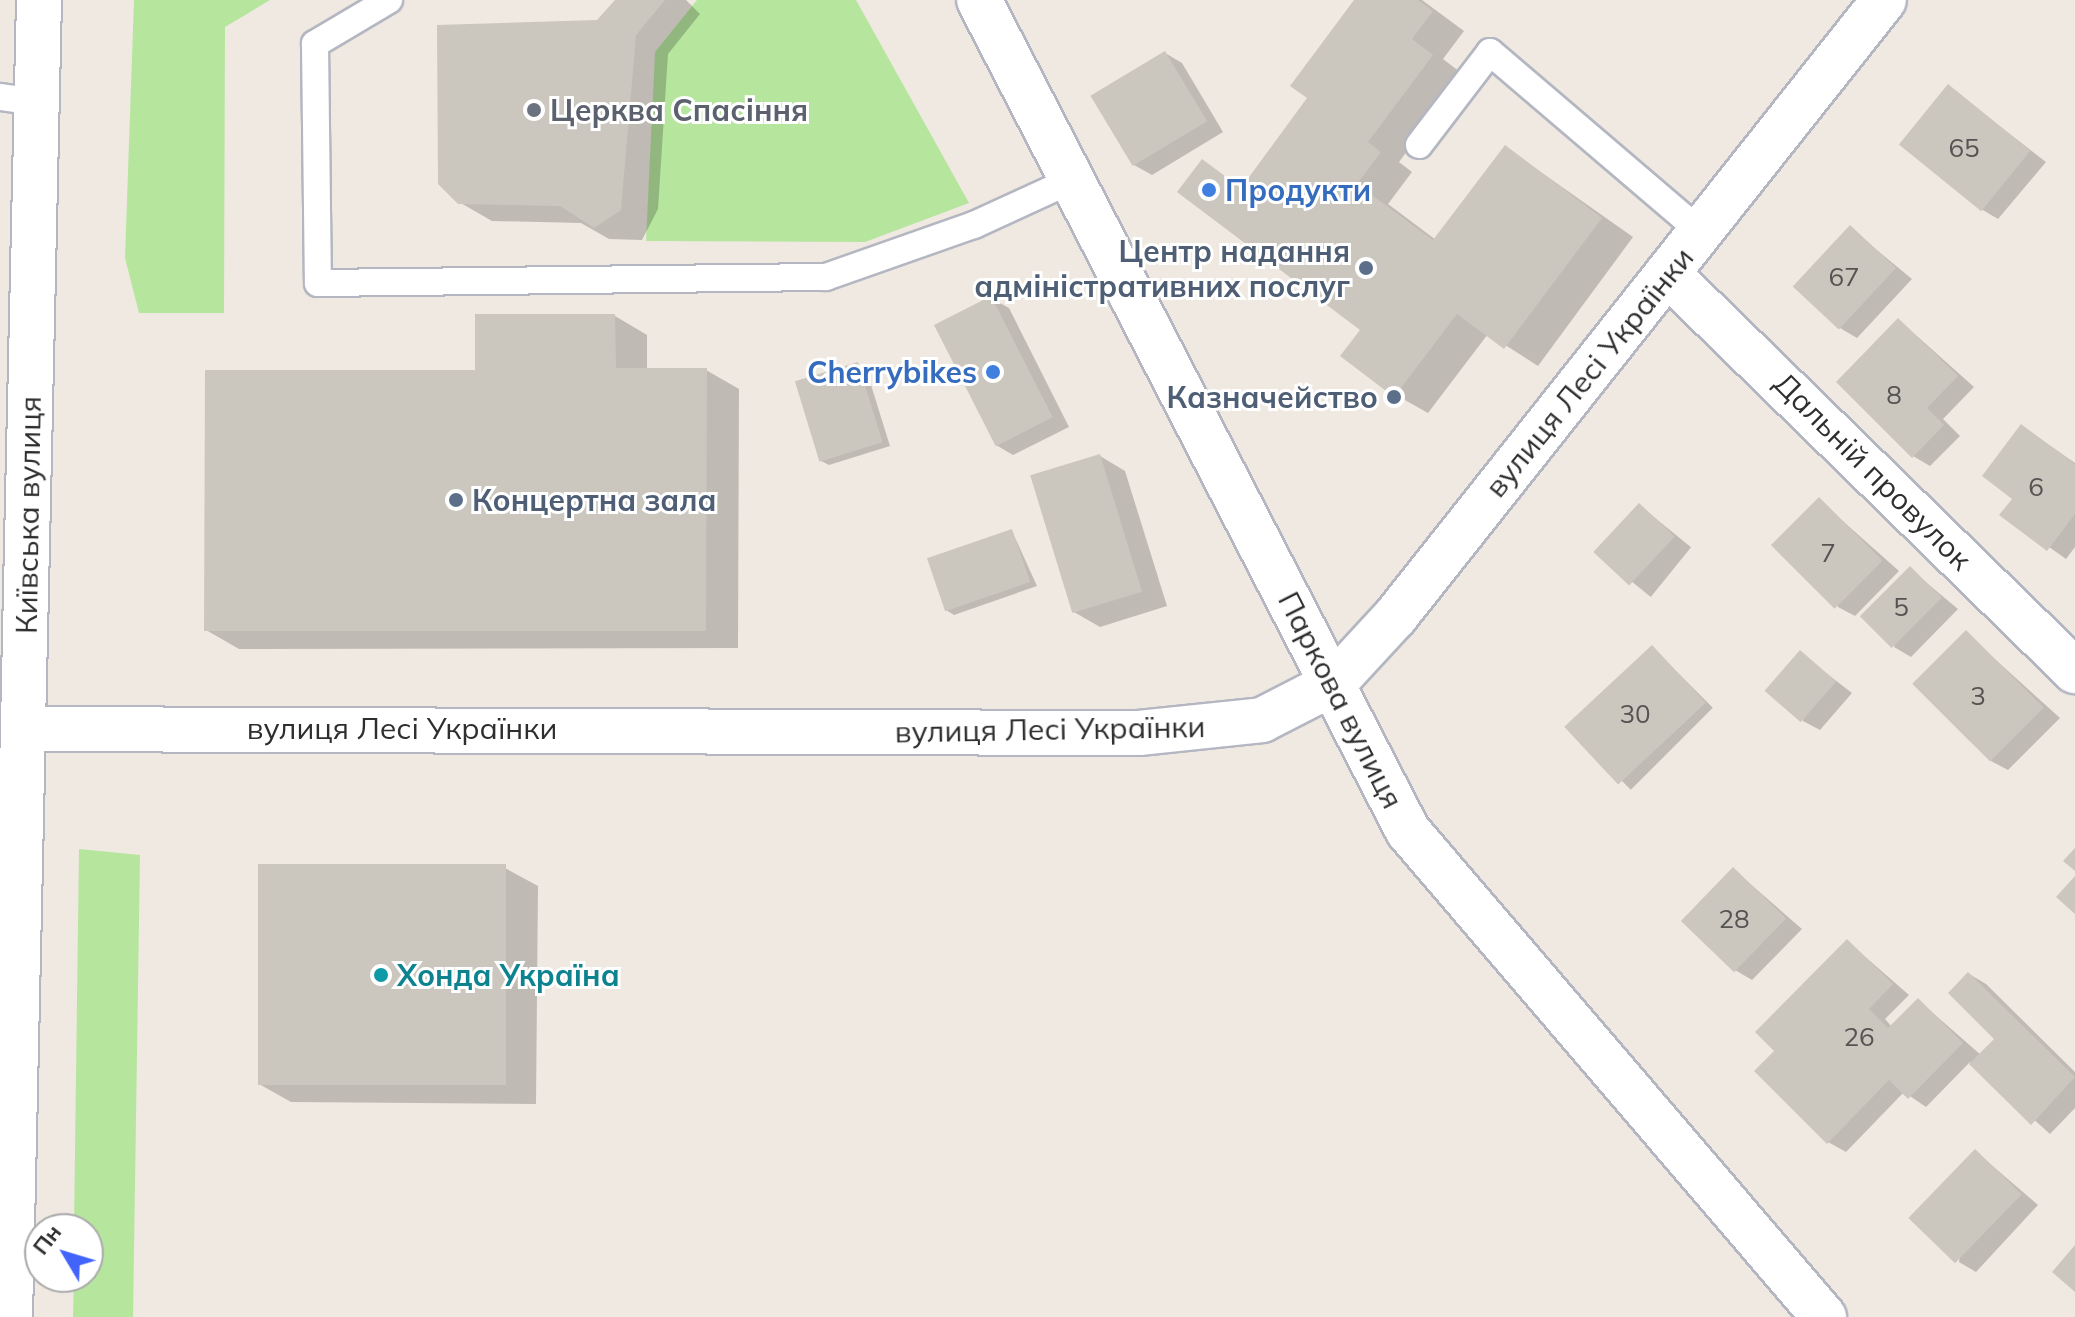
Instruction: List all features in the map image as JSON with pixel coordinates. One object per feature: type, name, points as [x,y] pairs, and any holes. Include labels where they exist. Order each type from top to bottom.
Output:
[{"type":"street","name":"Київська вулиця","points":[[10,1317],[11,729],[18,100],[39,0]]},
{"type":"street","name":"Паркова вулиця","points":[[979,0],[1408,831],[1824,1317]]},
{"type":"street","name":"вулиця Лесі Українки","points":[[11,729],[1201,731],[1262,720],[1334,683],[1668,274],[1884,0]]},
{"type":"street","name":"Дальній провулок","points":[[1668,274],[2075,671]]},
{"type":"lane","points":[[389,0],[315,44],[318,283],[826,277],[974,225],[1072,180]]},
{"type":"lane","points":[[1419,145],[1490,52],[1701,232]]},
{"type":"green space","points":[[134,0],[270,0],[225,27],[224,313],[139,313],[125,258]]},
{"type":"green space","points":[[697,0],[856,0],[969,203],[865,242],[646,241],[655,52]]},
{"type":"green space","points":[[79,849],[140,855],[133,1317],[73,1317],[74,1293],[104,1293],[104,1213],[74,1213]]},
{"type":"building","name":"Церква Спасіння","points":[[615,0],[665,0],[636,35],[621,210],[594,228],[560,206],[458,204],[438,184],[437,25],[597,20]]},
{"type":"building","points":[[1354,0],[1418,0],[1433,11],[1412,39],[1433,55],[1368,142],[1381,152],[1357,184],[1433,240],[1505,145],[1602,218],[1504,349],[1457,314],[1394,397],[1340,356],[1360,330],[1177,192],[1202,159],[1241,188],[1307,98],[1290,86]]},
{"type":"building","points":[[1165,51],[1207,121],[1133,166],[1090,96]]},
{"type":"building","points":[[1948,84],[2030,151],[1981,211],[1899,145]]},
{"type":"building","points":[[1850,225],[1896,268],[1839,329],[1793,286]]},
{"type":"building","name":"Сherrybikes","points":[[991,296],[1053,417],[996,446],[934,325]]},
{"type":"building","name":"Концертна зала","points":[[475,314],[615,314],[616,368],[707,368],[706,631],[204,631],[205,370],[475,370]]},
{"type":"building","points":[[1898,318],[1958,376],[1927,408],[1944,425],[1912,458],[1836,382]]},
{"type":"building","points":[[858,362],[883,442],[819,462],[795,381]]},
{"type":"building","points":[[2021,424],[2075,464],[2075,514],[2047,551],[1999,515],[2012,499],[1982,476]]},
{"type":"building","points":[[1100,454],[1142,592],[1072,613],[1030,475]]},
{"type":"building","points":[[1819,497],[1883,561],[1835,609],[1771,545]]},
{"type":"building","points":[[1639,503],[1675,536],[1629,585],[1593,552]]},
{"type":"building","points":[[1012,529],[1030,582],[945,611],[927,558]]},
{"type":"building","points":[[1910,566],[1942,598],[1892,648],[1860,616]]},
{"type":"building","points":[[1966,630],[2044,708],[1990,762],[1912,684]]},
{"type":"building","points":[[1652,645],[1706,703],[1618,785],[1564,727]]},
{"type":"building","points":[[1800,650],[1836,681],[1801,722],[1765,691]]},
{"type":"building","points":[[2075,848],[2075,871],[2063,861]]},
{"type":"building","name":"Хонда Україна","points":[[258,864],[506,864],[506,1085],[258,1085]]},
{"type":"building","points":[[1733,867],[1786,918],[1734,972],[1681,921]]},
{"type":"building","points":[[2075,876],[2075,914],[2056,897]]},
{"type":"building","points":[[1847,939],[1893,984],[1869,1009],[1888,1028],[1918,998],[1963,1043],[1908,1099],[1889,1080],[1827,1144],[1754,1071],[1774,1051],[1755,1032]]},
{"type":"building","points":[[1968,972],[2075,1077],[2031,1125],[1969,1064],[1994,1039],[1948,993]]},
{"type":"building","points":[[1975,1149],[2022,1194],[1955,1263],[1908,1218]]},
{"type":"building","points":[[2075,1245],[2075,1292],[2052,1272]]},
{"type":"place","name":"Церква Спасіння","points":[[534,110]]},
{"type":"place","name":"Продукти","points":[[1209,190]]},
{"type":"place","name":"Центр надання адміністративних послуг","points":[[1366,268]]},
{"type":"place","name":"Сherrybikes","points":[[993,372]]},
{"type":"place","name":"Казначейство","points":[[1394,397]]},
{"type":"place","name":"Концертна зала","points":[[456,500]]},
{"type":"place","name":"Хонда Україна","points":[[381,975]]}]
